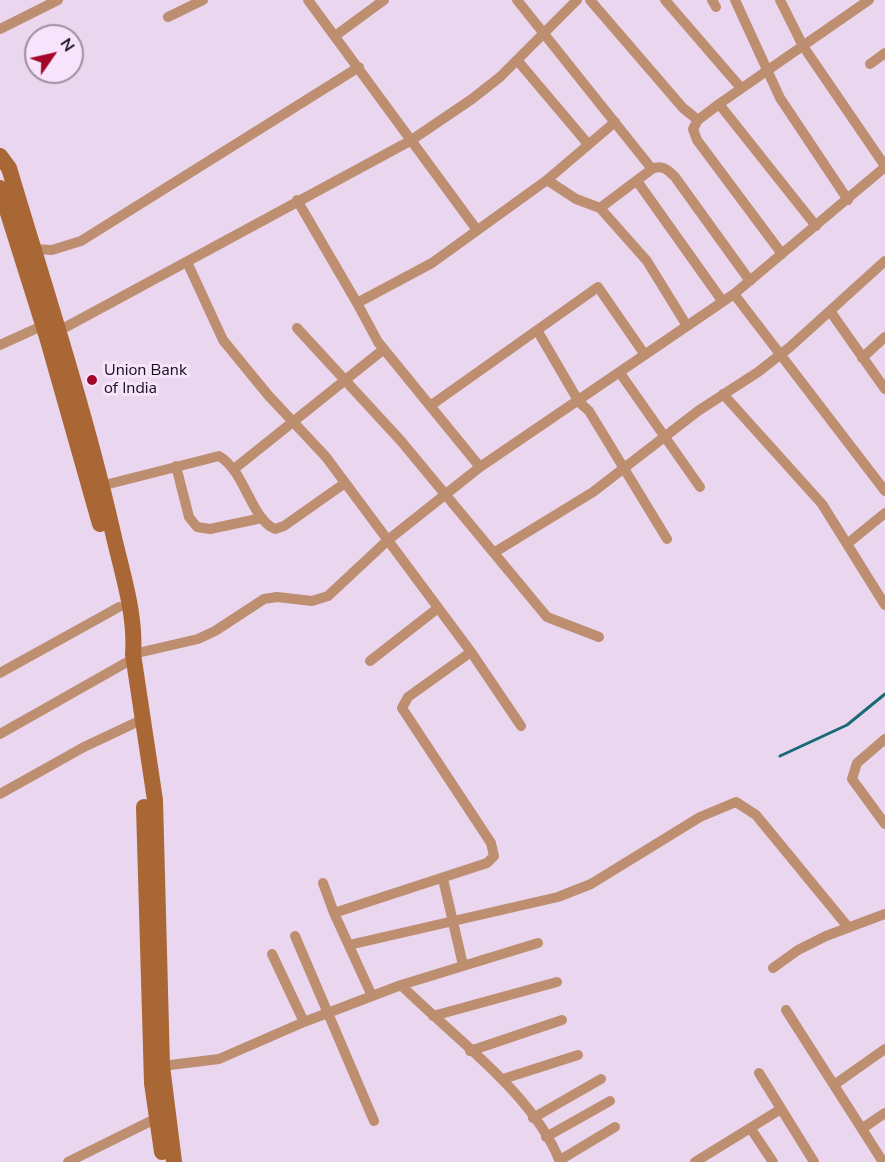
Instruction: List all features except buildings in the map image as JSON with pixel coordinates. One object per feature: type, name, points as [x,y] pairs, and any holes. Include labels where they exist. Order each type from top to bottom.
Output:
[{"type":"main road","points":[[0,156],[9,168],[33,249],[50,331],[131,658],[155,800],[161,931],[162,1066],[174,1162]]},
{"type":"main road","points":[[0,188],[101,486],[135,630],[131,658],[144,803],[152,1083],[164,1162]]},
{"type":"street","points":[[0,29],[58,0]]},
{"type":"street","points":[[168,17],[203,0]]},
{"type":"street","points":[[308,0],[477,230]]},
{"type":"street","points":[[335,36],[384,0]]},
{"type":"street","points":[[517,0],[545,32],[652,169]]},
{"type":"street","points":[[0,345],[50,331],[187,262],[297,200],[410,141],[472,99],[517,60],[577,0]]},
{"type":"street","points":[[590,0],[683,108],[698,120]]},
{"type":"street","points":[[665,0],[741,88]]},
{"type":"street","points":[[735,0],[780,98],[848,200]]},
{"type":"street","points":[[0,734],[131,658],[198,639],[264,599],[277,597],[312,601],[328,596],[388,540],[480,467],[579,402],[734,294],[885,167],[803,46],[780,0]]},
{"type":"street","points":[[782,254],[697,140],[693,129],[698,120],[766,69],[869,0]]},
{"type":"street","points":[[870,63],[885,53]]},
{"type":"street","points":[[517,60],[588,144]]},
{"type":"street","points":[[33,249],[52,250],[81,241],[359,67]]},
{"type":"street","points":[[719,104],[816,226]]},
{"type":"street","points":[[357,303],[432,263],[547,180],[615,122]]},
{"type":"street","points":[[600,208],[652,169],[662,167],[675,177],[750,281]]},
{"type":"street","points":[[547,180],[576,199],[600,208],[647,261],[687,326]]},
{"type":"street","points":[[636,181],[723,302]]},
{"type":"street","points":[[297,200],[384,349],[480,467]]},
{"type":"street","points":[[495,552],[593,492],[666,435],[781,353],[885,261]]},
{"type":"street","points":[[187,262],[223,340],[268,394],[296,422],[345,483],[471,652],[521,726]]},
{"type":"street","points":[[430,406],[598,287],[645,355]]},
{"type":"street","points":[[734,294],[885,492]]},
{"type":"street","points":[[830,311],[885,389]]},
{"type":"street","points":[[297,328],[446,494],[547,617],[599,637]]},
{"type":"street","points":[[537,330],[579,402],[589,411],[667,539]]},
{"type":"street","points":[[862,358],[885,337]]},
{"type":"street","points":[[234,469],[296,422],[384,349]]},
{"type":"street","points":[[620,373],[666,435],[700,487]]},
{"type":"street","points":[[723,394],[822,504],[885,605]]},
{"type":"street","points":[[101,486],[214,455],[225,459],[234,469],[268,526],[279,528],[345,483]]},
{"type":"street","points":[[176,466],[189,517],[197,527],[210,529],[262,518]]},
{"type":"street","points":[[847,544],[885,513]]},
{"type":"street","points":[[0,673],[119,607]]},
{"type":"street","points":[[370,661],[438,608]]},
{"type":"street","points":[[334,913],[443,879],[487,863],[494,856],[493,849],[402,708],[408,698],[471,652]]},
{"type":"street","points":[[0,794],[84,747],[137,722]]},
{"type":"street","points":[[883,816],[852,779],[857,763],[885,740]]},
{"type":"street","points":[[349,945],[558,897],[591,884],[700,817],[736,802],[756,815],[848,927]]},
{"type":"street","points":[[443,879],[451,922],[463,965]]},
{"type":"street","points":[[323,883],[334,913],[372,996]]},
{"type":"street","points":[[774,968],[798,950],[848,927],[885,914]]},
{"type":"street","points":[[295,936],[374,1122]]},
{"type":"street","points":[[162,1066],[219,1059],[304,1022],[372,996],[463,965],[538,943]]},
{"type":"street","points":[[272,954],[304,1022]]},
{"type":"street","points":[[433,1016],[557,982]]},
{"type":"street","points":[[401,986],[470,1051],[504,1079],[546,1137],[560,1161],[615,1127]]},
{"type":"street","points":[[786,1010],[884,1162]]},
{"type":"street","points":[[470,1051],[562,1020]]},
{"type":"street","points":[[834,1085],[885,1049]]},
{"type":"street","points":[[504,1079],[578,1055]]},
{"type":"street","points":[[759,1073],[814,1162]]},
{"type":"street","points":[[533,1118],[601,1079]]},
{"type":"street","points":[[546,1137],[610,1101]]},
{"type":"street","points":[[695,1162],[781,1109]]},
{"type":"street","points":[[862,1128],[885,1113]]},
{"type":"street","points":[[68,1162],[157,1118]]},
{"type":"street","points":[[751,1129],[773,1162]]},
{"type":"waterway","points":[[780,756],[847,725],[885,694]]},
{"type":"place","name":"Union Bank of India","points":[[92,380]]}]
